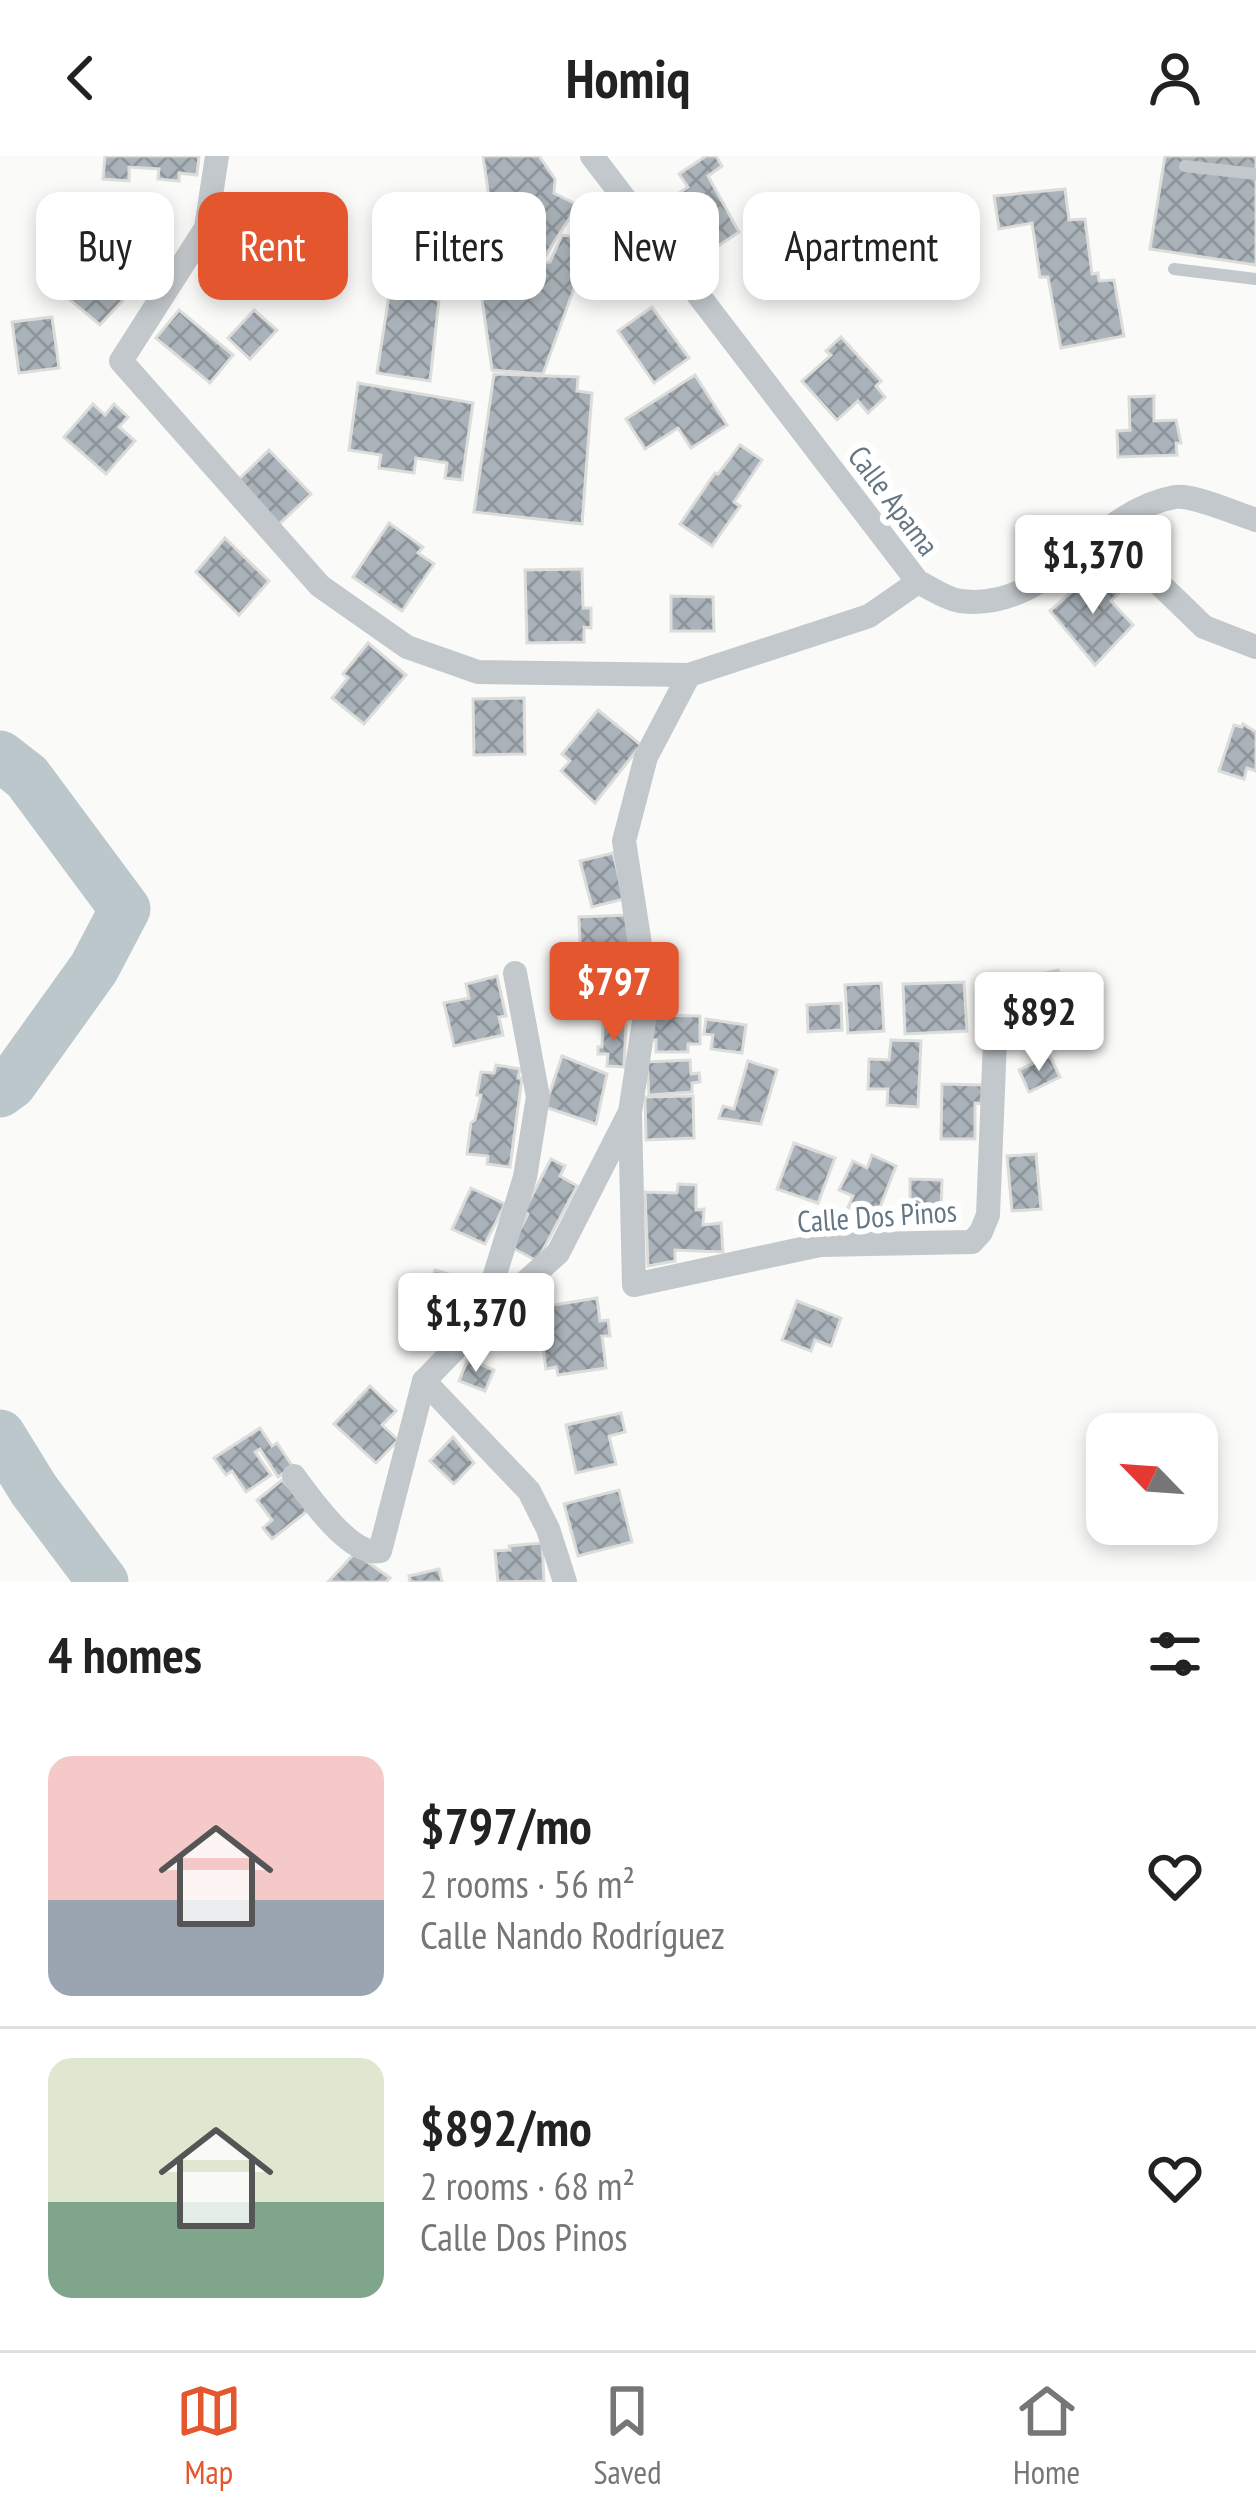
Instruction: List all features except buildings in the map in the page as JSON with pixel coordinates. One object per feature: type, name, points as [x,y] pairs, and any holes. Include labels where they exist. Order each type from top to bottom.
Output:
[{"type":"street","points":[[217,156],[206,228],[121,362],[320,586],[407,647],[478,672],[689,675],[869,616],[918,582]]},
{"type":"street","name":"Calle Apama","points":[[592,156],[918,582],[956,601],[998,601],[1028,590],[1134,512],[1179,495],[1256,520]]},
{"type":"street","points":[[1134,512],[1143,568],[1204,627],[1256,647]]},
{"type":"street","points":[[294,1476],[321,1513],[362,1549],[380,1551],[424,1381],[558,1253],[630,1112],[648,996],[624,841],[646,758],[689,675]]},
{"type":"street","points":[[481,1322],[524,1177],[538,1097],[515,973]]},
{"type":"street","name":"Calle Dos Pinos","points":[[630,1112],[634,1285],[820,1245],[972,1242],[988,1215],[997,990]]},
{"type":"street","points":[[424,1381],[529,1491],[548,1529],[565,1582]]},
{"type":"lane","points":[[1185,166],[1256,174]]},
{"type":"lane","points":[[1174,269],[1256,279]]},
{"type":"waterway","points":[[0,756],[27,777],[125,909],[94,968],[11,1084],[0,1092]]},
{"type":"waterway","points":[[0,1435],[34,1490],[103,1582]]}]
